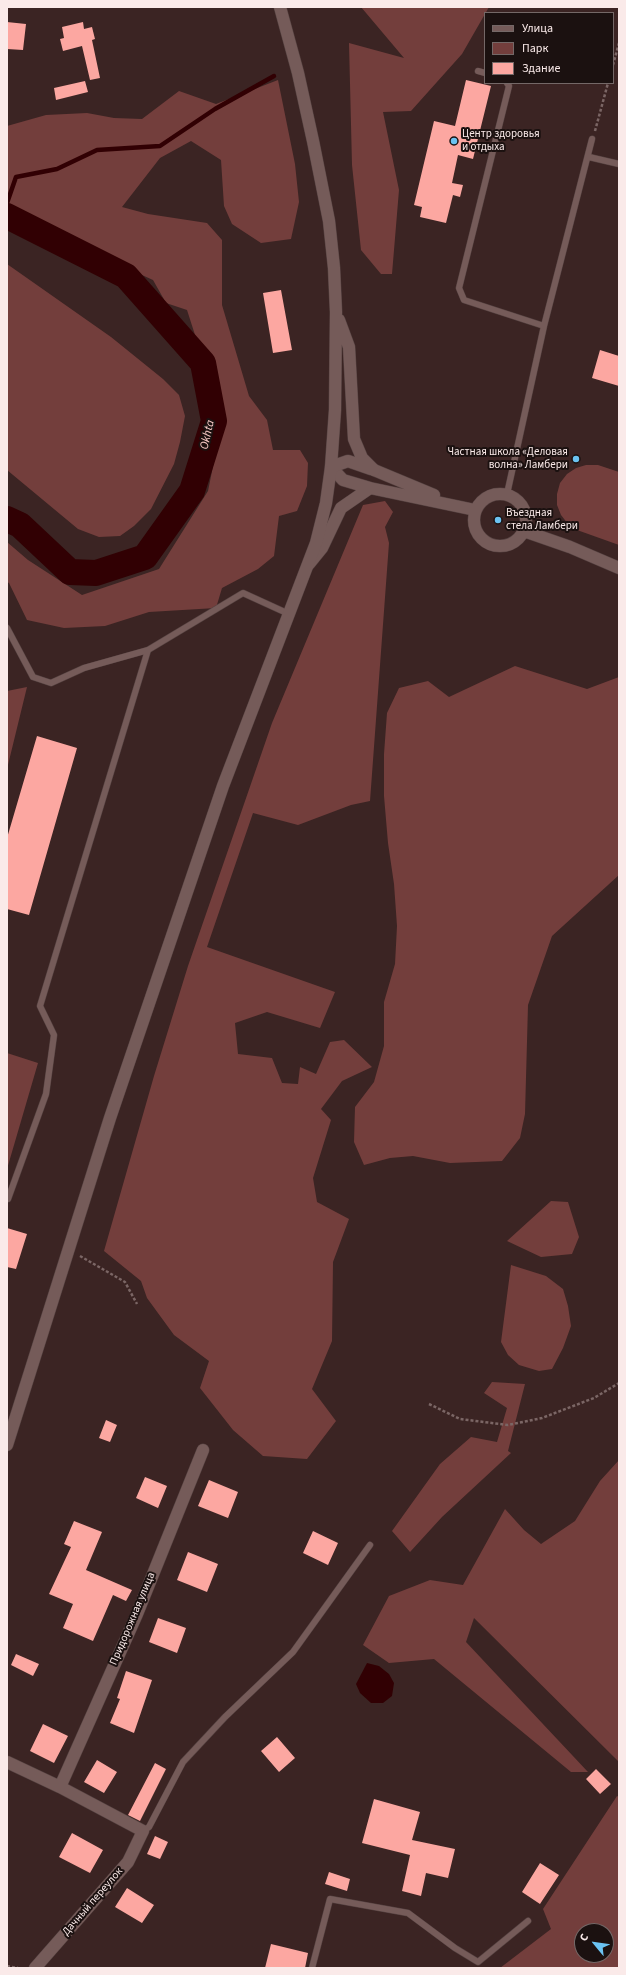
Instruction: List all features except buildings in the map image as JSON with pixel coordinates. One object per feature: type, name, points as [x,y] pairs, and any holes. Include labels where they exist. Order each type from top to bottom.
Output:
[{"type":"main road","points":[[7,1445],[110,1118],[223,786],[316,543],[324,510],[331,467],[335,410],[336,312],[329,221],[298,73],[280,7]]},
{"type":"main road","points":[[336,312],[349,347],[354,439],[362,458],[374,470]]},
{"type":"main road","points":[[331,467],[348,461],[374,470],[459,506]]},
{"type":"main road","points":[[331,467],[343,480],[370,488],[475,510]]},
{"type":"main road","points":[[307,567],[322,548],[341,508],[370,488]]},
{"type":"main road","points":[[502,493],[507,494],[513,496],[522,505],[527,518],[524,531],[515,542],[501,547],[487,544],[477,534],[473,520],[475,510],[486,496],[502,493]]},
{"type":"main road","points":[[524,531],[570,547],[619,568]]},
{"type":"main road","name":"Придорожная улица","points":[[60,1787],[137,1614],[203,1450]]},
{"type":"main road","points":[[7,1762],[60,1787],[143,1831]]},
{"type":"main road","name":"Дачный переулок","points":[[35,1968],[128,1862],[143,1831]]},
{"type":"lane","points":[[478,71],[484,73]]},
{"type":"lane","points":[[508,84],[509,86],[459,288],[464,300],[544,326]]},
{"type":"lane","points":[[507,494],[544,326],[589,157],[592,139]]},
{"type":"lane","points":[[589,157],[619,164]]},
{"type":"lane","points":[[7,628],[32,677],[51,683],[84,668],[148,650],[243,593],[289,614]]},
{"type":"lane","points":[[8,1201],[47,1086],[54,1035],[40,1006],[148,650]]},
{"type":"lane","points":[[143,1831],[149,1827],[183,1762],[225,1717],[293,1652],[370,1546]]},
{"type":"lane","points":[[312,1968],[330,1899],[408,1913],[454,1948],[478,1962],[528,1922]]},
{"type":"path","points":[[614,61],[619,43]]},
{"type":"path","points":[[592,139],[608,84]]},
{"type":"path","points":[[69,1250],[125,1282],[137,1304]]},
{"type":"path","points":[[429,1404],[460,1419],[508,1425],[542,1418],[594,1398],[619,1383]]},
{"type":"path","points":[[7,1966],[18,1968]]},
{"type":"green space","points":[[361,7],[489,7],[486,12],[484,12],[484,16],[462,54],[411,111],[383,112],[399,190],[392,274],[381,274],[361,250],[352,165],[349,43],[404,58]]},
{"type":"green space","points":[[278,80],[295,164],[299,202],[291,239],[261,243],[232,224],[224,206],[221,160],[191,141],[160,158],[122,207],[148,214],[207,223],[222,240],[222,305],[249,396],[267,420],[273,450],[300,450],[308,463],[307,486],[297,511],[279,516],[274,556],[258,569],[222,588],[216,608],[149,612],[105,626],[64,628],[27,620],[9,583],[7,582],[7,542],[28,560],[82,595],[159,569],[208,491],[222,422],[212,369],[196,338],[187,310],[166,303],[153,280],[16,218],[7,212],[7,126],[46,115],[87,113],[114,118],[142,119],[179,91],[216,104]]},
{"type":"green space","points":[[7,264],[111,337],[163,379],[179,395],[185,416],[174,464],[151,509],[134,526],[120,536],[99,537],[78,529],[7,470]]},
{"type":"green space","points":[[586,465],[598,465],[619,472],[619,545],[577,530],[568,524],[561,515],[557,505],[557,494],[560,483],[567,474],[576,468]]},
{"type":"green space","points":[[385,501],[393,512],[385,527],[389,543],[370,801],[351,805],[298,825],[253,813],[207,947],[335,992],[320,1028],[267,1012],[235,1023],[238,1054],[272,1058],[282,1083],[298,1084],[300,1067],[316,1074],[330,1042],[344,1040],[372,1067],[342,1081],[321,1109],[331,1120],[313,1178],[317,1202],[349,1219],[333,1262],[332,1341],[312,1389],[336,1421],[307,1459],[263,1456],[233,1430],[200,1388],[209,1361],[174,1335],[147,1298],[141,1281],[104,1251],[154,1076],[188,966],[272,723],[363,505]]},
{"type":"green space","points":[[515,666],[587,689],[619,677],[619,875],[552,936],[528,1005],[525,1114],[520,1138],[502,1161],[450,1163],[413,1156],[390,1158],[364,1165],[354,1142],[355,1107],[374,1082],[384,1046],[384,1002],[395,964],[397,926],[384,796],[384,754],[387,713],[399,688],[428,681],[449,697]]},
{"type":"green space","points":[[27,687],[7,769],[7,691]]},
{"type":"green space","points":[[7,1053],[38,1063],[7,1169]]},
{"type":"green space","points":[[551,1201],[568,1202],[579,1237],[572,1254],[541,1257],[507,1241]]},
{"type":"green space","points":[[511,1265],[546,1276],[563,1289],[568,1306],[571,1326],[563,1348],[552,1369],[539,1371],[519,1365],[508,1355],[501,1342]]},
{"type":"green space","points":[[492,1382],[525,1384],[508,1451],[511,1453],[442,1517],[410,1552],[392,1531],[440,1464],[471,1437],[497,1442],[507,1408],[484,1393]]},
{"type":"green space","points":[[619,1460],[619,1762],[474,1618],[466,1642],[588,1772],[571,1772],[434,1659],[389,1663],[363,1645],[389,1596],[430,1580],[463,1585],[505,1509],[524,1530],[541,1544],[575,1521],[600,1481]]},
{"type":"green space","points":[[617,1796],[619,1797],[619,1968],[500,1968],[551,1929],[543,1909]]},
{"type":"shaded area","points":[[367,1663],[379,1666],[389,1674],[394,1683],[392,1696],[383,1703],[371,1703],[360,1693],[356,1684]]},
{"type":"waterway","points":[[7,203],[16,177],[57,169],[97,150],[160,146],[215,109],[274,76]]},
{"type":"waterway","name":"Okhta","points":[[7,216],[126,276],[203,363],[214,421],[192,491],[145,557],[96,573],[70,572],[20,525],[7,519]]},
{"type":"place","name":"Центр здоровья и отдыха","points":[[454,141]]},
{"type":"place","name":"Частная школа «Деловая волна» Ламбери","points":[[576,459]]},
{"type":"place","name":"Въездная стела Ламбери","points":[[498,520]]}]
